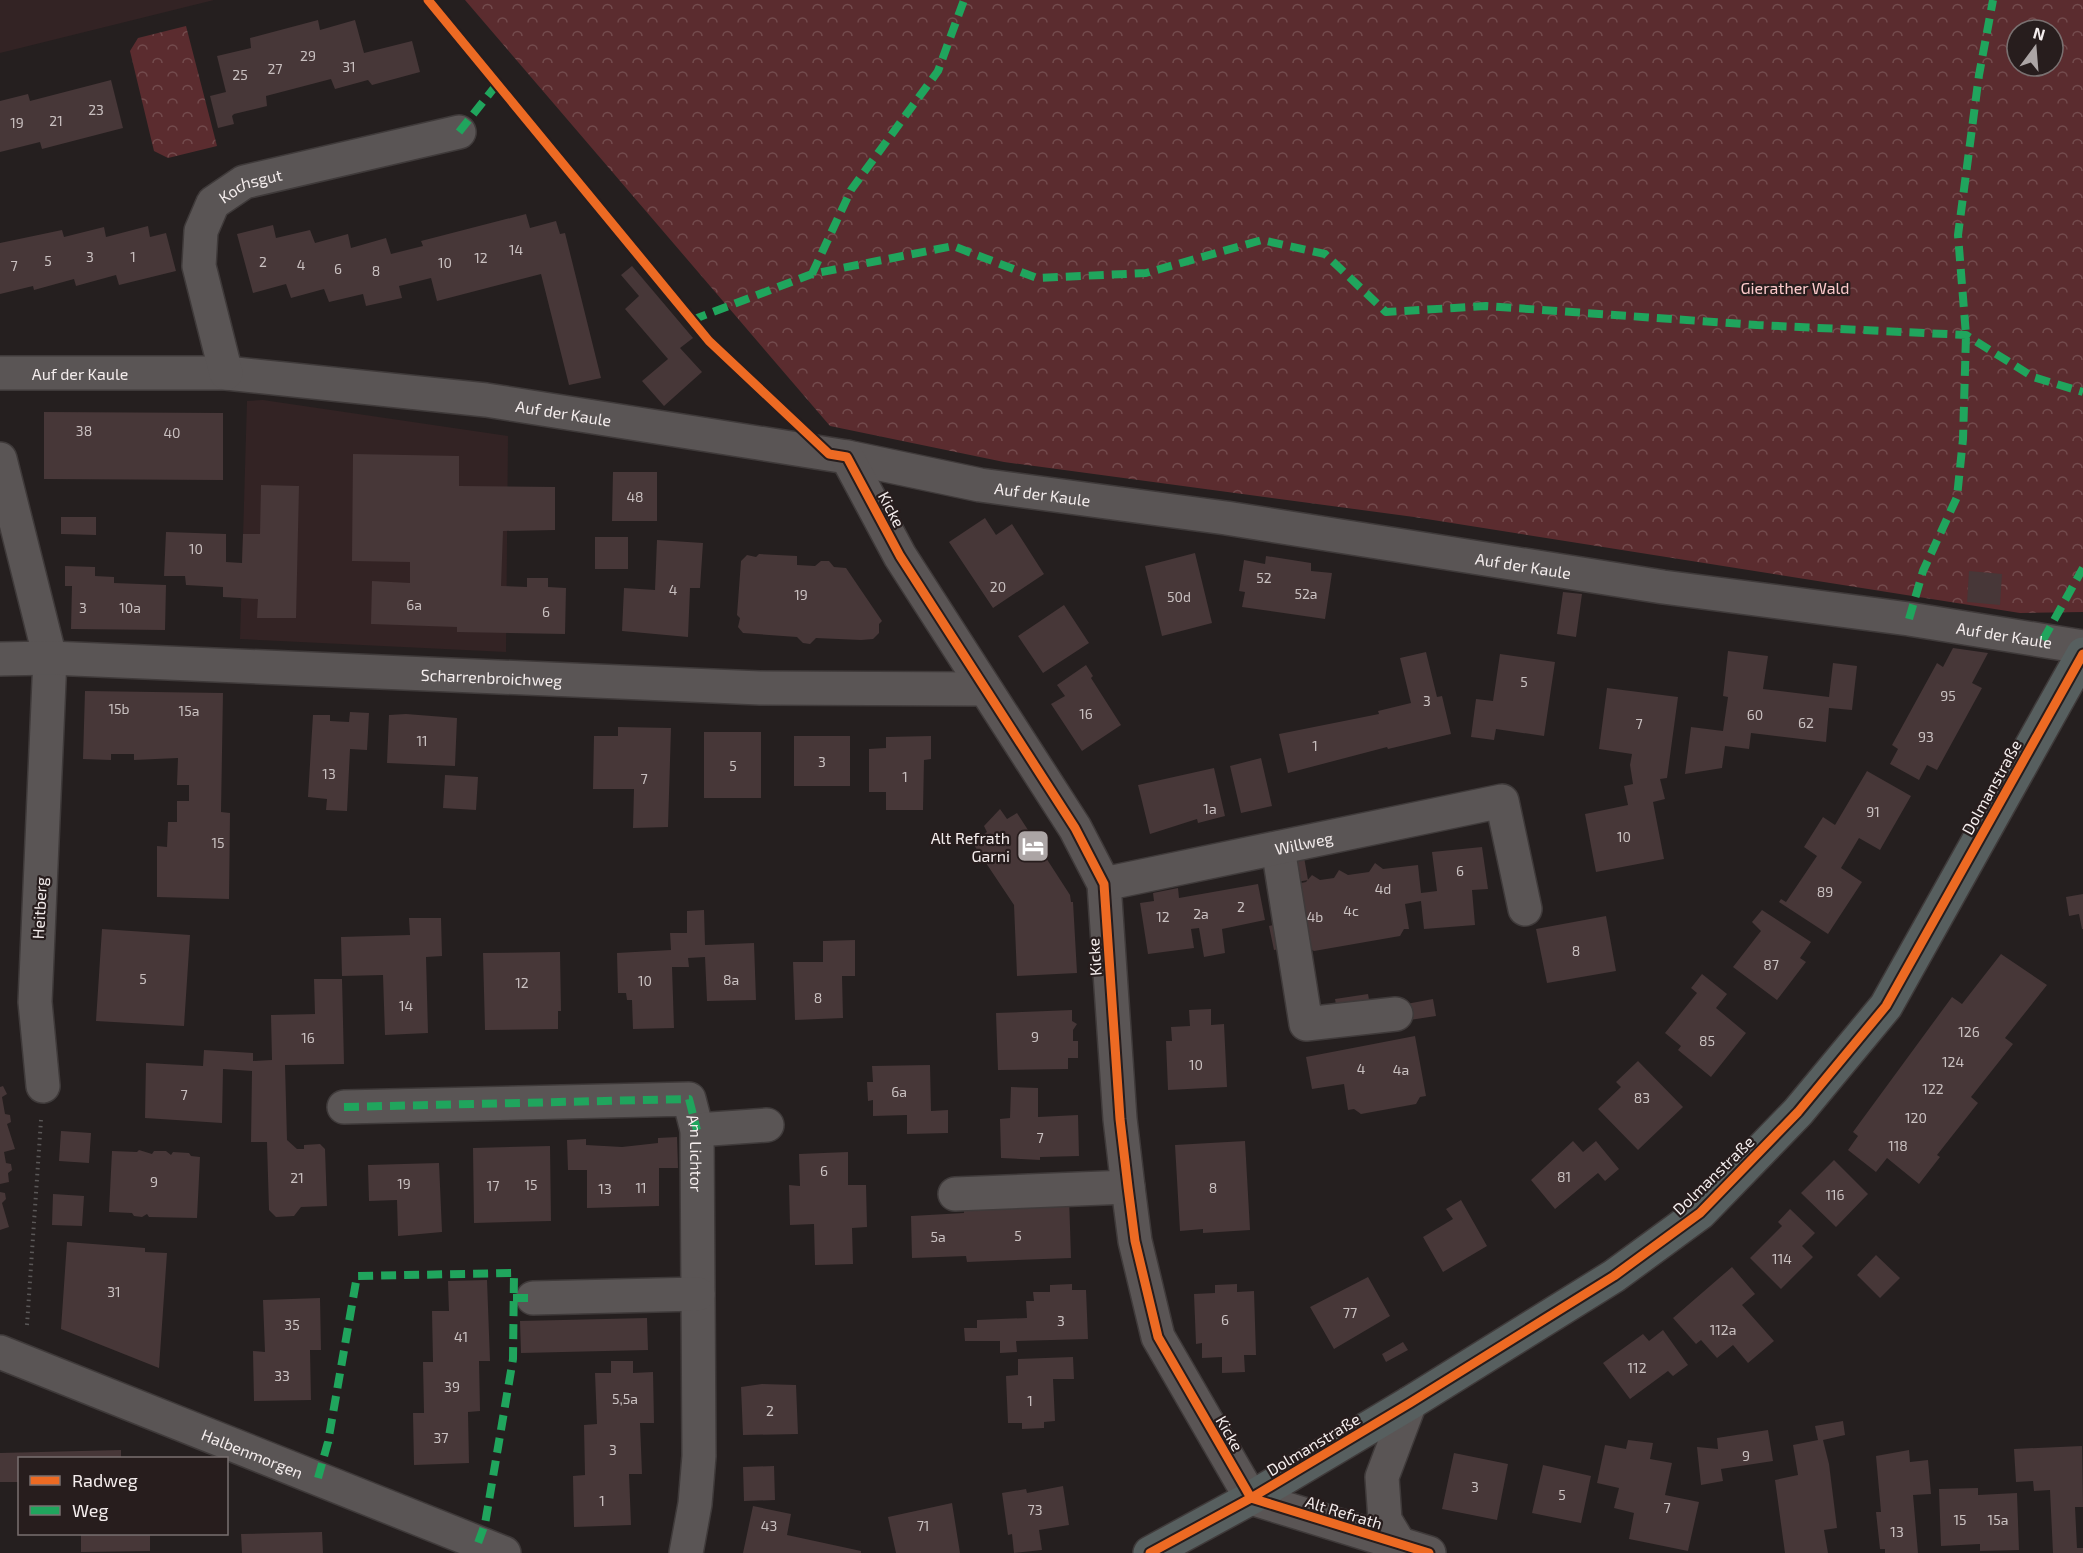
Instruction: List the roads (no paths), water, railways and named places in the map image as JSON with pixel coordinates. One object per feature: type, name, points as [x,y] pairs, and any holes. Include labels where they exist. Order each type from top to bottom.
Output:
[{"type":"main road","name":"Dolmanstraße","points":[[1163,1550],[1410,1403],[1614,1276],[1700,1213],[1798,1112],[1886,1006],[2083,654]]},
{"type":"street","name":"Kochsgut","points":[[226,373],[199,266],[201,231],[213,203],[244,182],[459,132]]},
{"type":"street","name":"Auf der Kaule","points":[[0,373],[226,373],[486,400],[848,457],[980,485],[1226,518],[1663,587],[1909,620],[2083,647]]},
{"type":"street","name":"Kicke","points":[[848,457],[900,556],[1075,828],[1104,884],[1120,1119],[1135,1241],[1158,1337],[1251,1498]]},
{"type":"street","name":"Heitberg","points":[[0,459],[50,658],[35,1002],[43,1086]]},
{"type":"street","name":"Scharrenbroichweg","points":[[0,659],[50,658],[760,688],[984,689]]},
{"type":"street","name":"Willweg","points":[[1104,884],[1502,801],[1525,909]]},
{"type":"street","points":[[1278,848],[1306,1024],[1396,1014]]},
{"type":"street","name":"Am Lichtor","points":[[344,1107],[689,1099],[697,1130],[699,1456],[695,1504],[686,1553]]},
{"type":"street","points":[[697,1130],[767,1125]]},
{"type":"street","points":[[955,1194],[1128,1187]]},
{"type":"street","points":[[533,1298],[698,1294]]},
{"type":"street","name":"Halbenmorgen","points":[[12,1357],[504,1553]]},
{"type":"street","points":[[1410,1403],[1382,1477],[1385,1520],[1415,1549]]},
{"type":"street","name":"Alt Refrath","points":[[1251,1498],[1415,1549]]},
{"type":"place","name":"Alt Refrath Garni","points":[[1033,846]]},
{"type":"park label","name":"Gierather Wald","points":[[1795,287]]}]
